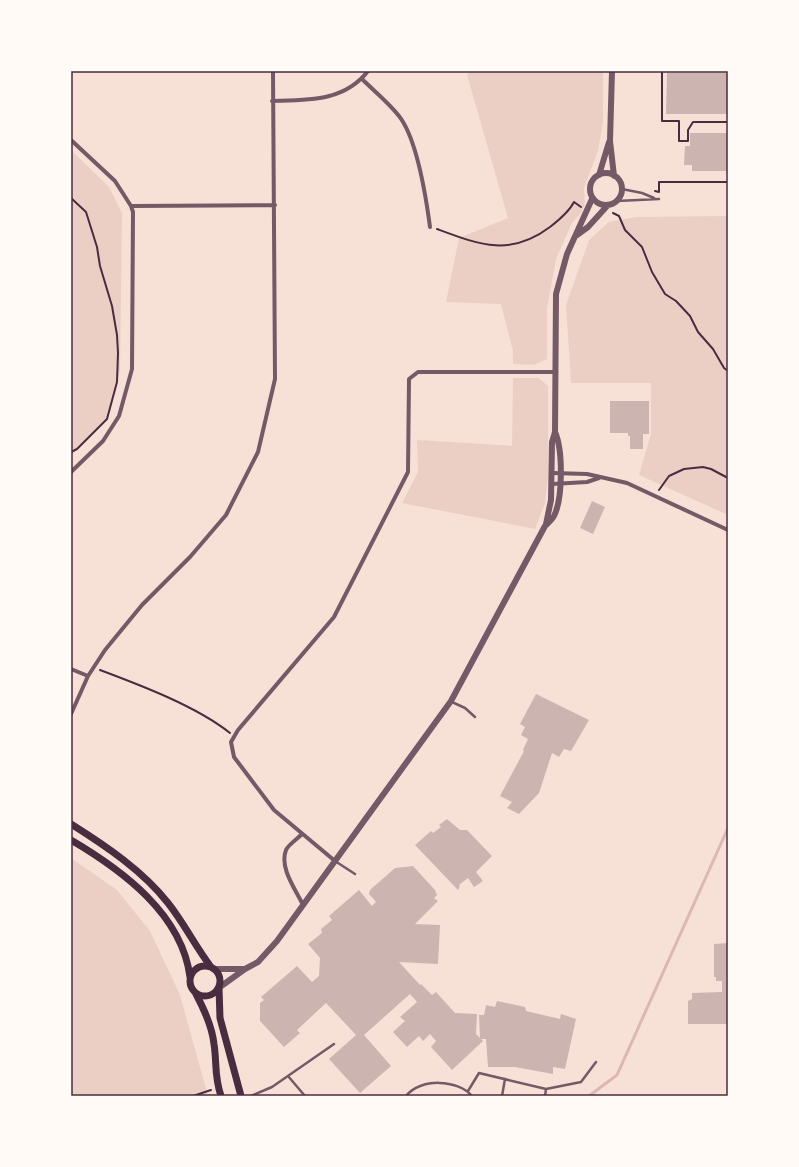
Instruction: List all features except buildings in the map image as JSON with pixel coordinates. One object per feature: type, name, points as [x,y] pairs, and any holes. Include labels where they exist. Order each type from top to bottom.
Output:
[{"type":"main road","points":[[71,824],[126,862],[150,883],[182,922],[192,939],[213,968],[220,974],[220,1018],[241,1096]]},
{"type":"main road","points":[[71,840],[118,871],[149,899],[181,942],[188,961],[190,986],[196,994],[211,1031],[214,1043],[215,1074],[221,1096]]},
{"type":"main road","points":[[190,977],[193,972],[201,966],[213,968]]},
{"type":"main road","points":[[196,994],[209,996],[215,994],[220,988]]},
{"type":"street","points":[[71,714],[93,667],[142,605],[190,557],[226,515],[258,452],[275,380],[273,71]]},
{"type":"street","points":[[272,101],[320,99],[344,91],[362,79],[368,71]]},
{"type":"street","points":[[612,71],[610,141],[614,176]]},
{"type":"street","points":[[362,79],[399,116],[408,134],[424,184],[430,226]]},
{"type":"street","points":[[71,140],[115,181],[131,206],[132,212],[132,369],[119,416],[103,441],[71,472]]},
{"type":"street","points":[[545,526],[552,484],[552,442],[555,432],[556,294],[567,254],[588,211],[592,199],[589,187],[591,182],[599,174],[610,141]]},
{"type":"street","points":[[577,235],[588,227],[608,205],[617,201],[621,196],[622,189],[618,179],[609,174],[599,174]]},
{"type":"street","points":[[592,199],[600,204],[608,205]]},
{"type":"street","points":[[131,206],[275,205]]},
{"type":"street","points":[[335,861],[301,835],[274,810],[234,757],[231,742],[238,730],[334,617],[408,472],[409,379],[418,372],[556,372]]},
{"type":"street","points":[[220,988],[245,969],[258,962],[278,941],[451,701],[545,526],[554,516],[560,484],[559,442],[555,432]]},
{"type":"street","points":[[552,473],[587,474],[599,478],[627,483],[728,530]]},
{"type":"street","points":[[552,484],[587,482],[599,478]]},
{"type":"street","points":[[71,669],[88,676]]},
{"type":"street","points":[[301,835],[286,849],[284,862],[303,905]]},
{"type":"street","points":[[213,968],[245,969]]},
{"type":"lane","points":[[622,189],[642,193],[655,199]]},
{"type":"lane","points":[[617,201],[659,199]]},
{"type":"lane","points":[[451,701],[465,708],[475,717]]},
{"type":"lane","points":[[335,861],[355,874]]},
{"type":"lane","points":[[251,1096],[272,1087],[334,1044]]},
{"type":"lane","points":[[468,1091],[479,1073],[546,1089],[581,1082],[596,1062]]},
{"type":"lane","points":[[288,1076],[305,1096]]},
{"type":"lane","points":[[502,1096],[504,1079]]},
{"type":"lane","points":[[406,1096],[425,1084],[453,1084],[468,1091],[472,1096]]},
{"type":"lane","points":[[545,1096],[546,1089]]},
{"type":"path","points":[[651,71],[728,71]]},
{"type":"path","points":[[662,71],[662,121],[679,121],[679,141],[688,141],[688,130],[693,122],[728,122]]},
{"type":"path","points":[[652,191],[659,192],[659,182],[728,182]]},
{"type":"path","points":[[71,198],[86,212],[97,248],[100,266],[112,306],[117,335],[118,353],[117,382],[107,420],[78,449],[71,452]]},
{"type":"path","points":[[430,226],[470,242],[503,246],[521,243],[534,238],[555,223],[571,208],[574,202],[588,211]]},
{"type":"path","points":[[613,213],[619,216],[625,230],[642,248],[652,272],[665,294],[676,301],[690,316],[698,332],[713,349],[724,368],[728,371]]},
{"type":"path","points":[[655,496],[669,476],[684,469],[703,467],[711,469],[728,478]]},
{"type":"path","points":[[93,667],[131,682],[213,720],[234,736]]},
{"type":"path","points":[[193,1096],[207,1091]]},
{"type":"shaded area","points":[[471,71],[603,71],[603,122],[598,151],[584,188],[585,205],[580,214],[572,223],[556,259],[547,308],[547,359],[534,365],[513,364],[513,351],[501,304],[446,302],[459,238],[508,218],[467,75]]},
{"type":"shaded area","points":[[71,150],[109,187],[122,213],[120,371],[107,419],[71,456]]},
{"type":"shaded area","points":[[728,216],[728,515],[639,475],[651,434],[651,383],[571,383],[566,305],[589,240],[609,222],[636,217]]},
{"type":"shaded area","points":[[513,378],[539,378],[548,386],[548,476],[545,503],[535,529],[402,503],[418,472],[417,440],[512,446]]},
{"type":"shaded area","points":[[71,858],[117,890],[150,931],[180,995],[208,1096],[71,1096]]},
{"type":"waterway","points":[[589,1096],[617,1075],[728,828]]}]
